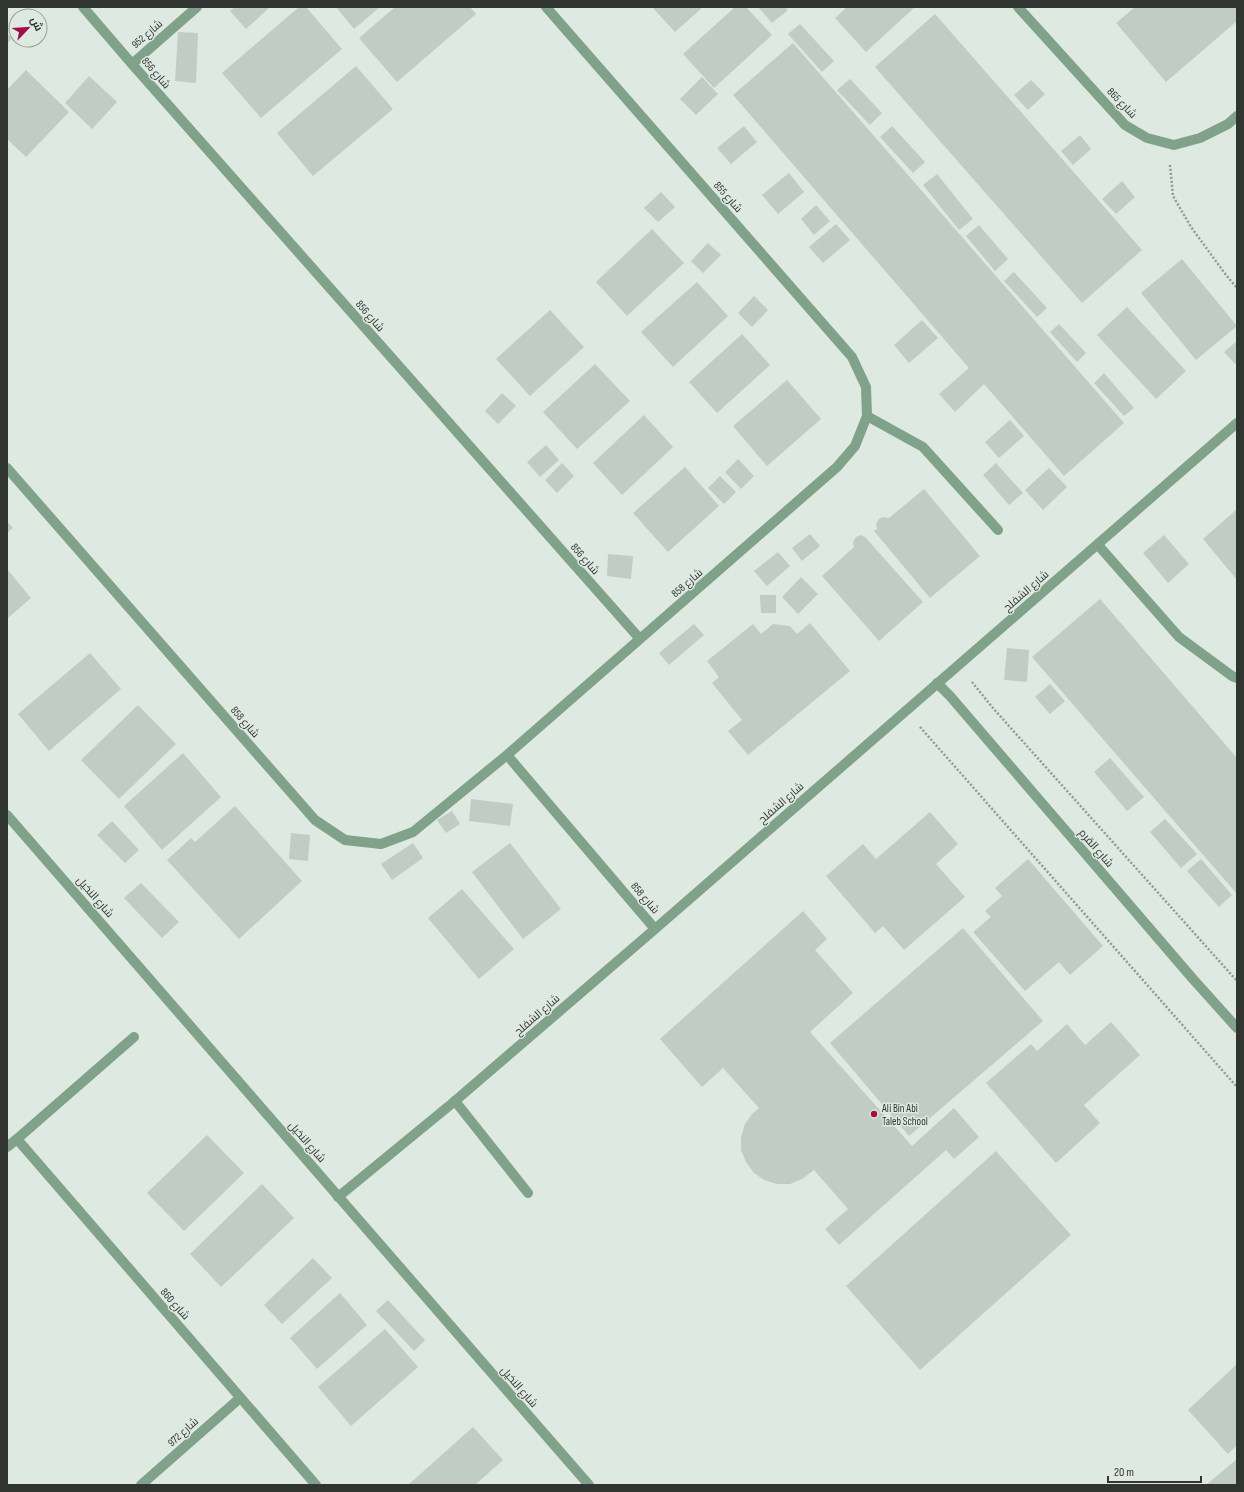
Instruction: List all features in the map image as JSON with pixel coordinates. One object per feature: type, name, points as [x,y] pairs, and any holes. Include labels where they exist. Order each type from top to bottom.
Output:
[{"type":"street","name":"شارع 856","points":[[83,7],[640,640]]},
{"type":"street","name":"شارع 952","points":[[132,64],[197,7]]},
{"type":"street","name":"شارع 865","points":[[1018,7],[1125,125],[1147,138],[1174,145],[1200,138],[1228,124],[1237,116]]},
{"type":"street","name":"شارع 855","points":[[552,9],[852,357],[866,387],[866,416]]},
{"type":"street","points":[[866,416],[923,447],[998,530]]},
{"type":"street","name":"شارع 858","points":[[7,468],[315,820],[345,840],[381,844],[412,832],[507,755],[837,467],[855,446],[866,416]]},
{"type":"street","name":"شارع الشفلح","points":[[338,1197],[455,1101],[655,929],[1237,423]]},
{"type":"street","points":[[1098,545],[1179,637],[1232,676],[1237,678]]},
{"type":"street","name":"شارع القرم","points":[[937,683],[950,696],[1193,979],[1237,1028]]},
{"type":"street","name":"شارع 858","points":[[507,755],[655,929]]},
{"type":"street","name":"شارع النخيل","points":[[7,815],[589,1485]]},
{"type":"street","points":[[7,1147],[134,1037]]},
{"type":"street","points":[[455,1101],[528,1193]]},
{"type":"street","name":"شارع 860","points":[[17,1139],[316,1485]]},
{"type":"street","name":"شارع 972","points":[[141,1485],[240,1398]]},
{"type":"path","points":[[1174,145],[1170,166],[1173,196],[1190,227],[1237,288]]},
{"type":"path","points":[[950,696],[970,680],[997,713],[1237,981]]},
{"type":"path","points":[[918,724],[1237,1087]]},
{"type":"building","points":[[235,7],[270,7],[246,29],[230,11]]},
{"type":"building","points":[[299,7],[306,7],[342,49],[261,118],[222,73]]},
{"type":"building","points":[[336,7],[380,7],[354,29]]},
{"type":"building","points":[[395,7],[470,7],[476,14],[397,82],[359,38]]},
{"type":"building","points":[[652,7],[703,7],[675,32]]},
{"type":"building","points":[[735,7],[746,7],[772,35],[714,88],[683,54]]},
{"type":"building","points":[[758,7],[785,7],[788,10],[772,23]]},
{"type":"building","points":[[847,7],[915,7],[866,52],[835,18]]},
{"type":"building","points":[[1135,7],[1237,7],[1237,21],[1166,82],[1116,23]]},
{"type":"building","points":[[935,14],[1142,250],[1082,303],[875,67]]},
{"type":"building","points":[[800,24],[834,61],[822,72],[788,34]]},
{"type":"building","points":[[178,32],[198,33],[196,83],[175,81]]},
{"type":"building","points":[[793,43],[1124,423],[1064,476],[984,384],[955,412],[939,394],[969,368],[733,95]]},
{"type":"building","points":[[356,66],[393,109],[313,176],[277,133]]},
{"type":"building","points":[[26,70],[69,112],[26,157],[7,139],[7,90]]},
{"type":"building","points":[[89,76],[117,102],[92,129],[65,103]]},
{"type":"building","points":[[702,77],[718,94],[696,115],[680,99]]},
{"type":"building","points":[[850,79],[882,113],[870,125],[837,90]]},
{"type":"building","points":[[1031,80],[1045,94],[1028,110],[1014,95]]},
{"type":"building","points":[[744,126],[757,142],[731,164],[717,148]]},
{"type":"building","points":[[892,126],[925,162],[913,173],[880,137]]},
{"type":"building","points":[[1080,135],[1091,149],[1073,165],[1061,151]]},
{"type":"building","points":[[789,173],[804,192],[778,214],[762,195]]},
{"type":"building","points":[[937,174],[973,219],[959,230],[923,185]]},
{"type":"building","points":[[1122,181],[1135,197],[1116,214],[1102,199]]},
{"type":"building","points":[[661,192],[675,207],[658,222],[644,208]]},
{"type":"building","points":[[816,205],[830,221],[814,235],[801,219]]},
{"type":"building","points":[[836,224],[850,240],[823,263],[809,247]]},
{"type":"building","points":[[979,225],[1008,259],[995,271],[966,236]]},
{"type":"building","points":[[652,229],[684,263],[627,316],[596,282]]},
{"type":"building","points":[[708,243],[721,255],[703,273],[691,261]]},
{"type":"building","points":[[1182,259],[1237,326],[1196,360],[1141,293]]},
{"type":"building","points":[[1014,272],[1047,308],[1037,317],[1004,281]]},
{"type":"building","points":[[697,282],[728,316],[673,367],[641,332]]},
{"type":"building","points":[[754,296],[768,310],[752,327],[738,313]]},
{"type":"building","points":[[1127,307],[1186,371],[1156,399],[1097,335]]},
{"type":"building","points":[[550,310],[584,347],[530,396],[496,359]]},
{"type":"building","points":[[922,320],[938,338],[909,363],[894,345]]},
{"type":"building","points":[[1059,324],[1086,353],[1077,362],[1050,332]]},
{"type":"building","points":[[742,334],[770,365],[717,413],[689,382]]},
{"type":"building","points":[[1237,341],[1237,362],[1235,364],[1224,352]]},
{"type":"building","points":[[595,364],[630,401],[577,449],[543,412]]},
{"type":"building","points":[[1104,373],[1134,408],[1124,416],[1094,383]]},
{"type":"building","points":[[787,380],[821,419],[767,466],[733,426]]},
{"type":"building","points":[[502,393],[516,406],[498,424],[485,411]]},
{"type":"building","points":[[644,415],[673,447],[622,495],[593,463]]},
{"type":"building","points":[[1010,420],[1024,436],[999,458],[985,442]]},
{"type":"building","points":[[546,445],[559,460],[540,477],[527,462]]},
{"type":"building","points":[[738,459],[754,476],[741,489],[725,472]]},
{"type":"building","points":[[562,463],[574,476],[557,493],[545,480]]},
{"type":"building","points":[[996,463],[1023,493],[1009,505],[983,475]]},
{"type":"building","points":[[685,467],[719,506],[668,552],[633,513]]},
{"type":"building","points":[[1049,468],[1067,487],[1043,510],[1025,490]]},
{"type":"building","points":[[720,476],[736,492],[724,504],[708,488]]},
{"type":"building","points":[[924,489],[980,556],[930,598],[874,531],[877,529],[876,524],[879,519],[883,517],[889,518]]},
{"type":"building","points":[[1237,509],[1237,580],[1203,539]]},
{"type":"building","points":[[7,521],[13,528],[7,533]]},
{"type":"building","points":[[810,534],[820,546],[802,561],[792,548]]},
{"type":"building","points":[[861,535],[865,537],[923,602],[879,641],[822,576],[854,547],[853,542],[856,537]]},
{"type":"building","points":[[1164,535],[1189,564],[1168,583],[1143,553]]},
{"type":"building","points":[[778,552],[790,566],[767,586],[754,571]]},
{"type":"building","points":[[608,554],[633,556],[631,579],[607,576]]},
{"type":"building","points":[[7,569],[31,598],[7,619]]},
{"type":"building","points":[[801,577],[818,594],[798,614],[782,597]]},
{"type":"building","points":[[760,595],[776,595],[776,613],[761,613]]},
{"type":"building","points":[[1100,599],[1237,758],[1237,894],[1032,657]]},
{"type":"building","points":[[810,623],[850,671],[748,755],[728,731],[742,720],[712,683],[719,677],[707,661],[753,624],[761,634],[773,624],[790,626],[797,634]]},
{"type":"building","points":[[694,624],[704,635],[669,665],[659,653]]},
{"type":"building","points":[[1007,648],[1029,650],[1027,682],[1004,680]]},
{"type":"building","points":[[90,653],[121,689],[49,751],[18,714]]},
{"type":"building","points":[[1050,684],[1065,701],[1050,714],[1035,697]]},
{"type":"building","points":[[138,705],[176,744],[119,799],[81,760]]},
{"type":"building","points":[[183,753],[221,797],[162,850],[124,806]]},
{"type":"building","points":[[1110,758],[1144,797],[1127,811],[1094,772]]},
{"type":"building","points":[[471,799],[513,804],[510,826],[469,821]]},
{"type":"building","points":[[235,806],[302,881],[239,939],[167,860],[191,838],[195,842]]},
{"type":"building","points":[[452,811],[460,824],[446,833],[437,820]]},
{"type":"building","points":[[930,812],[958,844],[936,864],[965,897],[904,950],[883,926],[875,933],[826,876],[863,844],[876,859]]},
{"type":"building","points":[[1165,819],[1197,854],[1181,868],[1150,832]]},
{"type":"building","points":[[112,821],[139,850],[125,863],[97,835]]},
{"type":"building","points":[[291,833],[310,835],[308,861],[289,859]]},
{"type":"building","points":[[413,843],[423,858],[392,880],[381,864]]},
{"type":"building","points":[[510,843],[561,909],[523,939],[472,872]]},
{"type":"building","points":[[1028,859],[1103,946],[1070,975],[1059,962],[1025,991],[973,932],[991,917],[985,911],[1002,896],[995,888]]},
{"type":"building","points":[[1201,859],[1232,895],[1219,907],[1187,871]]},
{"type":"building","points":[[141,883],[179,922],[162,938],[124,898]]},
{"type":"building","points":[[462,889],[514,949],[479,979],[428,918]]},
{"type":"building","points":[[803,911],[827,939],[815,950],[853,993],[810,1032],[912,1146],[954,1108],[979,1137],[954,1159],[946,1150],[839,1245],[825,1229],[848,1209],[814,1170],[802,1179],[790,1184],[777,1184],[764,1180],[754,1173],[746,1162],[741,1150],[741,1137],[745,1124],[752,1114],[759,1108],[723,1068],[702,1087],[660,1039]]},
{"type":"building","points":[[963,928],[1043,1021],[909,1136],[830,1043]]},
{"type":"building","points":[[1111,1022],[1140,1055],[1084,1105],[1100,1123],[1056,1163],[986,1083],[1031,1044],[1037,1051],[1067,1024],[1085,1045]]},
{"type":"building","points":[[207,1135],[244,1173],[184,1231],[147,1193]]},
{"type":"building","points":[[996,1151],[1071,1235],[920,1370],[846,1286]]},
{"type":"building","points":[[262,1184],[294,1218],[221,1287],[190,1254]]},
{"type":"building","points":[[313,1258],[332,1278],[282,1324],[264,1305]]},
{"type":"building","points":[[340,1293],[367,1325],[317,1369],[290,1338]]},
{"type":"building","points":[[388,1300],[425,1340],[414,1351],[376,1311]]},
{"type":"building","points":[[385,1329],[418,1367],[351,1426],[318,1387]]},
{"type":"building","points":[[1237,1364],[1237,1445],[1228,1454],[1188,1410]]},
{"type":"building","points":[[473,1427],[503,1460],[475,1485],[408,1485]]},
{"type":"building","points":[[1237,1459],[1237,1485],[1206,1485]]},
{"type":"place","name":"Ali Bin Abi Taleb School","points":[[874,1114]]}]
